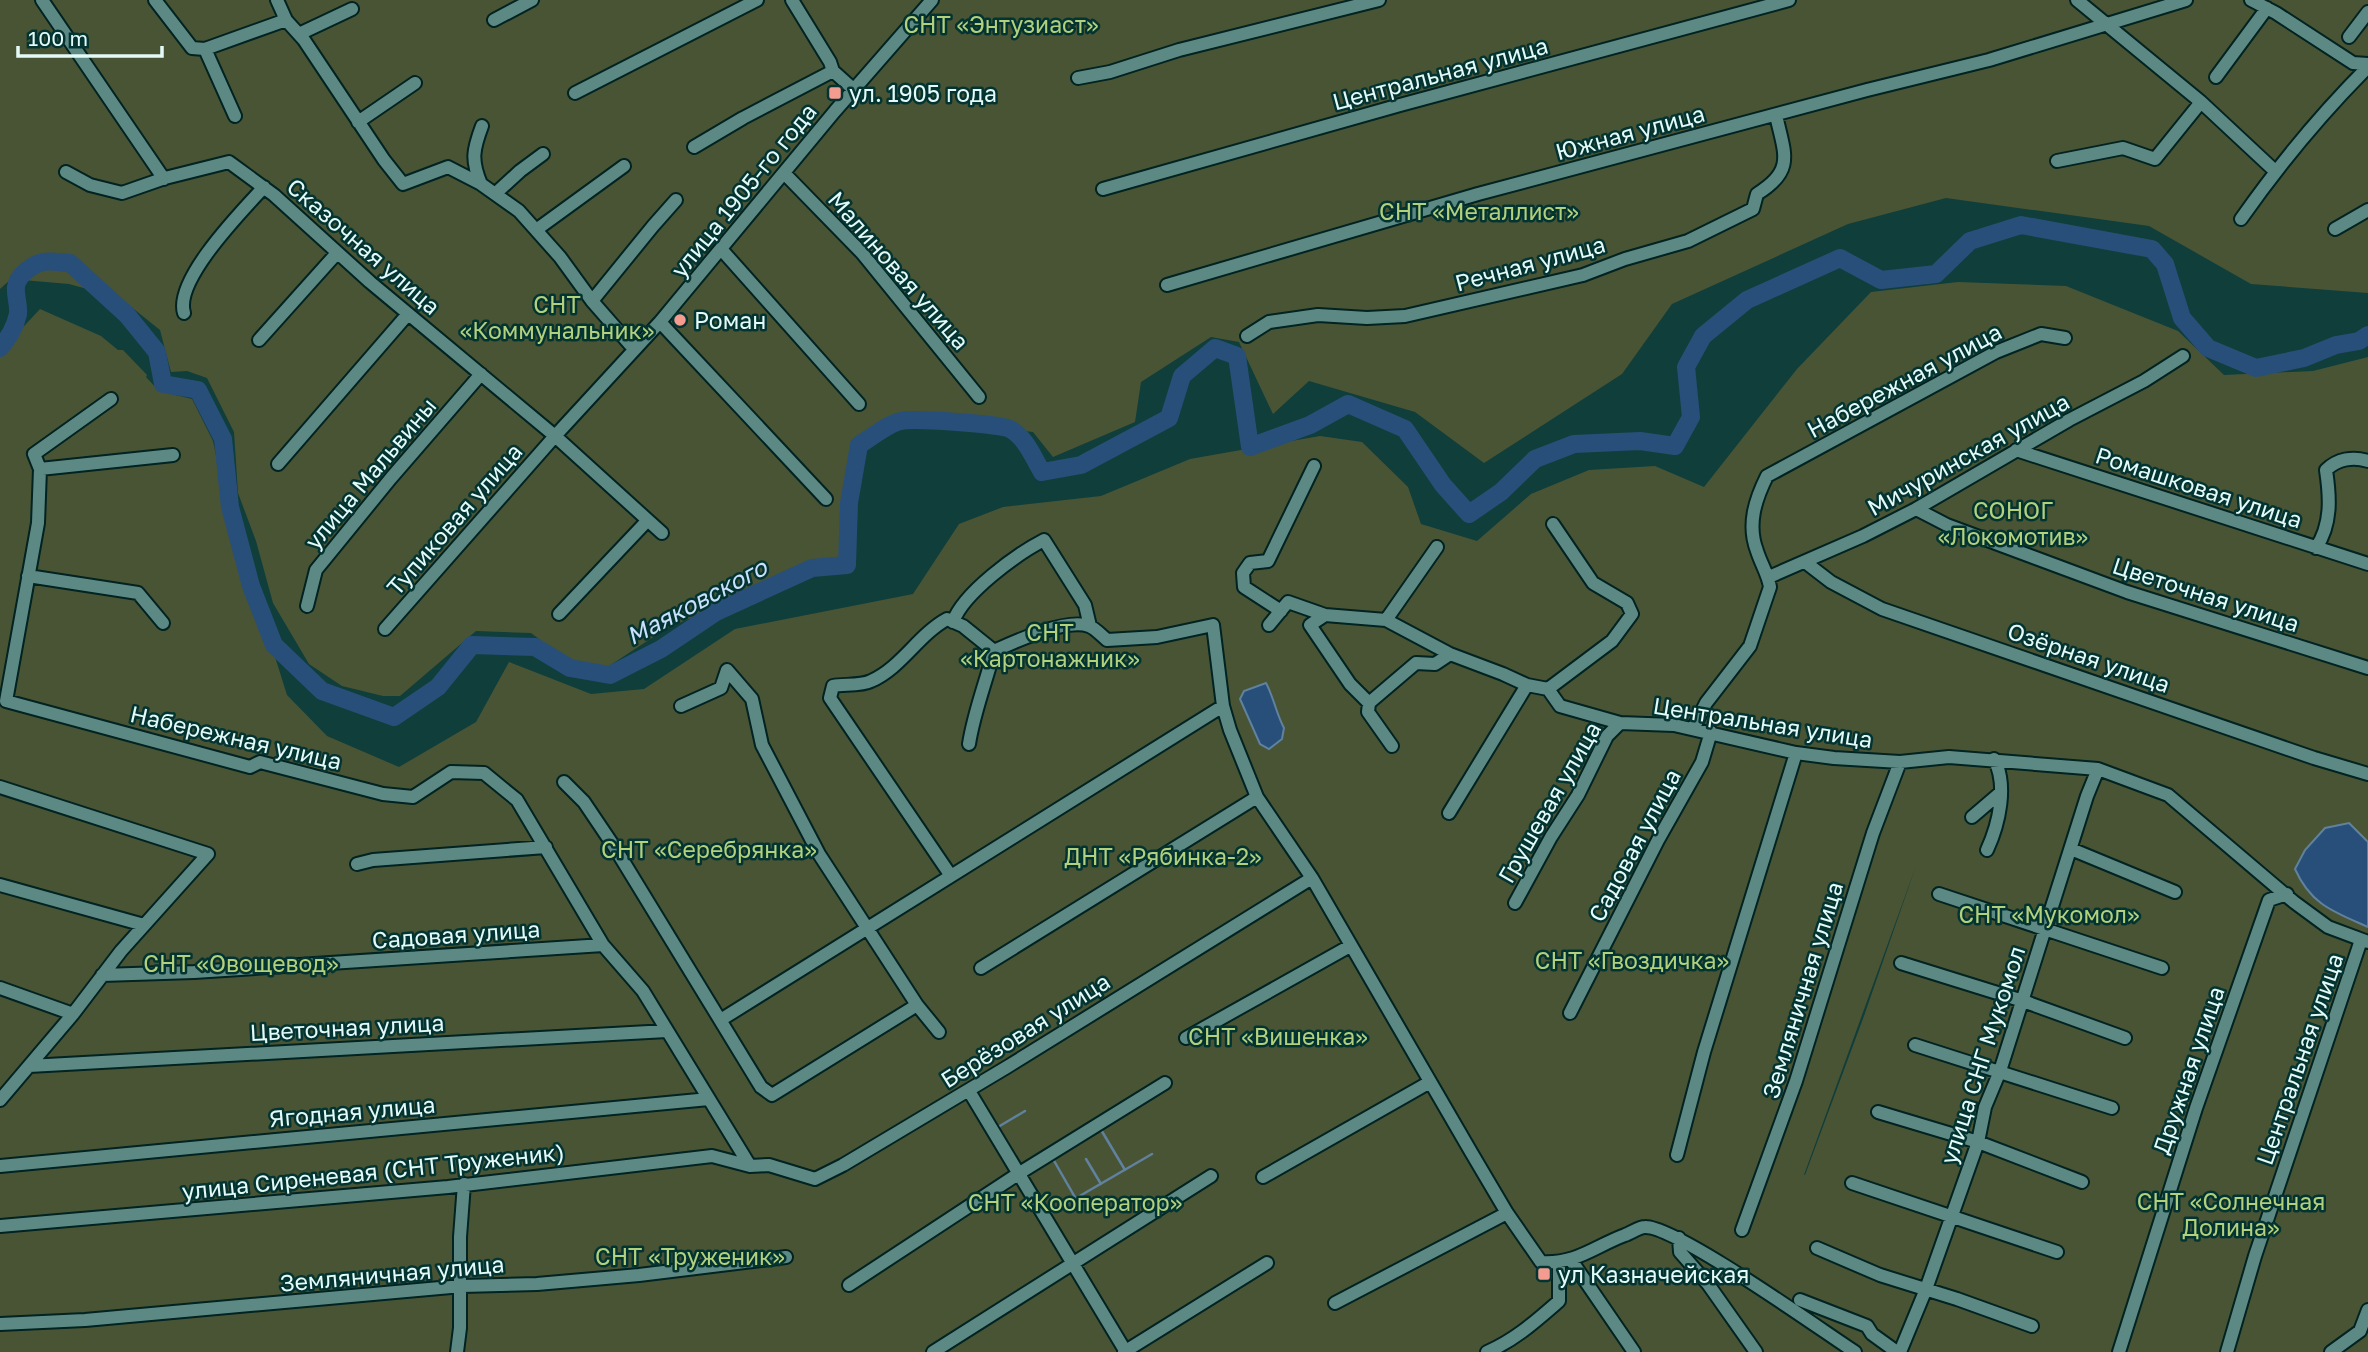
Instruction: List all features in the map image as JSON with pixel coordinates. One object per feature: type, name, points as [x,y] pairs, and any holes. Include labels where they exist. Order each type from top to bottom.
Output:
[{"type":"street","points":[[42,0],[164,178]]},
{"type":"street","points":[[155,0],[192,48],[205,49],[286,20]]},
{"type":"street","points":[[277,0],[286,20],[299,34],[403,184],[448,167],[481,184],[519,211],[634,349]]},
{"type":"street","points":[[494,20],[532,0]]},
{"type":"street","points":[[575,93],[757,0]]},
{"type":"street","points":[[792,0],[830,62],[832,71],[853,89]]},
{"type":"street","name":"улица 1905-го года","points":[[555,436],[660,322],[853,89],[932,0]]},
{"type":"street","points":[[1078,78],[1110,72],[1179,50],[1379,0]]},
{"type":"street","name":"Центральная улица","points":[[1103,189],[1401,104],[1789,0]]},
{"type":"street","points":[[2077,0],[2201,102],[2275,171]]},
{"type":"street","points":[[2105,24],[2169,2],[2186,0]]},
{"type":"street","points":[[2251,0],[2353,63],[2368,65]]},
{"type":"street","points":[[2216,77],[2267,8]]},
{"type":"street","points":[[299,34],[352,9]]},
{"type":"street","points":[[2349,37],[2368,12]]},
{"type":"street","name":"Южная улица","points":[[1167,285],[1478,194],[1989,61],[2105,24]]},
{"type":"street","points":[[205,49],[235,116]]},
{"type":"street","points":[[2241,219],[2275,171],[2368,65]]},
{"type":"street","points":[[694,148],[743,118],[832,71]]},
{"type":"street","points":[[358,122],[415,83]]},
{"type":"street","points":[[2057,160],[2123,148],[2155,159],[2201,102]]},
{"type":"street","name":"Речная улица","points":[[1247,336],[1269,323],[1318,315],[1367,318],[1405,316],[1583,275],[1625,258],[1688,241],[1753,209],[1757,194],[1774,183],[1784,169],[1785,154],[1776,115]]},
{"type":"street","points":[[481,184],[475,169],[473,151],[482,126]]},
{"type":"street","points":[[495,194],[543,154]]},
{"type":"street","name":"Сказочная улица","points":[[66,172],[90,185],[122,193],[164,178],[229,162],[264,187],[408,314],[555,436],[662,533]]},
{"type":"street","points":[[536,230],[624,166]]},
{"type":"street","name":"Малиновая улица","points":[[784,173],[862,253],[979,397]]},
{"type":"street","points":[[184,313],[181,304],[196,269],[227,226],[264,187]]},
{"type":"street","points":[[592,301],[676,200]]},
{"type":"street","points":[[2335,229],[2368,210]]},
{"type":"street","points":[[721,250],[859,404]]},
{"type":"street","points":[[259,341],[337,253]]},
{"type":"street","points":[[278,464],[408,314]]},
{"type":"street","points":[[660,322],[826,499]]},
{"type":"street","name":"Набережная улица","points":[[1769,577],[1751,534],[1756,498],[1767,476],[1996,352],[2040,334],[2065,338]]},
{"type":"street","name":"Мичуринская улица","points":[[1769,577],[1916,509],[2144,381],[2183,356]]},
{"type":"street","name":"улица Мальвины","points":[[307,606],[316,570],[481,374]]},
{"type":"street","points":[[111,399],[34,454],[40,469],[38,523],[28,576],[138,593],[163,623]]},
{"type":"street","name":"Тупиковая улица","points":[[385,629],[555,436]]},
{"type":"street","name":"Ромашковая улица","points":[[2017,450],[2368,564]]},
{"type":"street","points":[[40,469],[173,455]]},
{"type":"street","points":[[2316,548],[2323,538],[2331,503],[2326,470],[2334,462],[2358,457],[2368,461]]},
{"type":"street","points":[[1269,625],[1281,611],[1244,587],[1242,573],[1250,563],[1268,561],[1314,466]]},
{"type":"street","name":"Цветочная улица","points":[[1916,509],[1947,525],[2127,592],[2368,668]]},
{"type":"street","points":[[559,614],[647,521]]},
{"type":"street","points":[[1548,689],[1612,641],[1632,614],[1627,603],[1593,583],[1553,524]]},
{"type":"street","points":[[953,622],[957,610],[975,590],[1032,546],[1044,540],[1086,605],[1090,626]]},
{"type":"street","points":[[1386,620],[1437,547]]},
{"type":"street","name":"Озёрная улица","points":[[1805,562],[1831,582],[1882,609],[2314,758],[2368,774]]},
{"type":"street","name":"Набережная улица","points":[[28,576],[6,701],[250,767],[260,762],[383,794],[413,797],[451,772],[484,773],[517,800],[546,848]]},
{"type":"street","points":[[1693,729],[1706,703],[1750,646],[1770,587],[1769,577]]},
{"type":"street","name":"Центральная улица","points":[[1281,611],[1288,602],[1325,615],[1386,620],[1450,654],[1527,685],[1548,689],[1560,706],[1619,723],[1674,725],[1796,753],[1834,758],[1900,762],[1949,757],[2098,769],[2168,794],[2294,902],[2328,927],[2365,941],[2255,1256],[2227,1352]]},
{"type":"street","points":[[1325,615],[1310,625],[1350,684],[1369,703]]},
{"type":"street","points":[[951,876],[831,698],[833,686],[869,682],[894,665],[931,628],[947,619],[963,626],[994,651]]},
{"type":"street","points":[[969,744],[972,722],[994,651],[1036,633],[1070,625],[1090,626],[1107,640],[1157,637],[1213,625],[1223,706],[1257,797],[1312,878],[1507,1213],[1541,1262],[1565,1261],[1645,1227],[1679,1238],[1855,1352]]},
{"type":"street","points":[[1392,746],[1368,712],[1369,703],[1416,663],[1435,664],[1450,654]]},
{"type":"street","points":[[681,706],[722,688],[727,670],[752,699],[762,745],[819,853],[917,1005],[939,1032]]},
{"type":"street","points":[[1449,813],[1527,685]]},
{"type":"street","points":[[722,1019],[1223,706]]},
{"type":"street","name":"Грушевая улица","points":[[1515,903],[1551,837],[1578,795],[1607,736],[1619,723]]},
{"type":"street","name":"Садовая улица","points":[[1570,1013],[1657,840],[1702,761],[1711,732]]},
{"type":"street","points":[[1678,1154],[1704,1052],[1796,753]]},
{"type":"street","points":[[1987,850],[1995,833],[2000,793],[2000,771],[1994,759]]},
{"type":"street","name":"Земляничная улица","points":[[1742,1230],[1796,1082],[1873,833],[1900,762]]},
{"type":"street","name":"улица СНГ Мукомол","points":[[1898,1352],[1927,1289],[1978,1142],[1985,1107],[2000,1071],[2098,769]]},
{"type":"street","points":[[564,782],[584,802],[615,848],[722,1019],[761,1087],[772,1095],[917,1005]]},
{"type":"street","points":[[0,787],[208,854],[144,925],[73,1014],[3,1094]]},
{"type":"street","points":[[1972,817],[2000,793]]},
{"type":"street","points":[[981,968],[1257,797]]},
{"type":"street","points":[[358,864],[373,860],[546,848],[603,945],[643,991],[750,1166]]},
{"type":"street","points":[[2071,849],[2175,892]]},
{"type":"street","name":"Берёзовая улица","points":[[750,1166],[769,1166],[815,1179],[843,1165],[969,1091],[1312,878]]},
{"type":"street","points":[[0,885],[144,925]]},
{"type":"street","points":[[1939,894],[2162,968]]},
{"type":"street","name":"Дружная улица","points":[[2119,1352],[2196,1108],[2269,900],[2287,894]]},
{"type":"street","name":"Садовая улица","points":[[102,975],[194,972],[603,945]]},
{"type":"street","points":[[1186,1038],[1350,946]]},
{"type":"street","points":[[1901,963],[2023,1000],[2125,1038]]},
{"type":"street","points":[[0,988],[73,1014]]},
{"type":"street","name":"Цветочная улица","points":[[29,1066],[667,1031]]},
{"type":"street","points":[[1915,1045],[2112,1108]]},
{"type":"street","points":[[1263,1177],[1430,1082]]},
{"type":"street","points":[[849,1284],[1018,1174],[1165,1083]]},
{"type":"street","points":[[969,1091],[1125,1352],[1267,1263]]},
{"type":"street","name":"Ягодная улица","points":[[0,1166],[709,1099]]},
{"type":"street","points":[[1878,1112],[1978,1142],[2082,1182]]},
{"type":"street","name":"улица Сиреневая (СНТ Труженик)","points":[[0,1226],[186,1212],[712,1156],[750,1166]]},
{"type":"street","points":[[933,1352],[1211,1176]]},
{"type":"street","points":[[1852,1183],[2057,1252]]},
{"type":"street","points":[[457,1352],[462,1286],[460,1237],[464,1184]]},
{"type":"street","points":[[1335,1303],[1507,1213]]},
{"type":"street","points":[[1679,1238],[1679,1252],[1708,1284],[1756,1352]]},
{"type":"street","points":[[1817,1248],[1880,1275],[2032,1326]]},
{"type":"street","name":"Земляничная улица","points":[[0,1324],[99,1319],[462,1286],[537,1284],[786,1257]]},
{"type":"street","points":[[1487,1352],[1508,1348],[1559,1301],[1565,1261]]},
{"type":"street","points":[[1565,1261],[1634,1352]]},
{"type":"street","points":[[1800,1300],[1867,1326],[1872,1334],[1898,1352]]},
{"type":"street","points":[[2331,1352],[2360,1331],[2368,1310]]},
{"type":"green space","points":[[0,0],[2368,0],[2368,293],[2251,284],[2149,226],[1946,198],[1848,224],[1672,304],[1622,374],[1484,463],[1415,412],[1309,381],[1273,414],[1239,342],[1211,337],[1141,382],[1135,422],[1053,457],[1033,432],[929,419],[899,421],[859,445],[847,565],[810,569],[667,628],[606,668],[564,658],[531,633],[476,631],[400,696],[383,696],[342,686],[309,664],[273,603],[256,541],[238,493],[234,432],[207,378],[187,371],[171,372],[160,330],[120,298],[69,284],[11,279],[0,289]]},
{"type":"green space","points":[[1958,282],[2066,286],[2178,331],[2224,375],[2313,371],[2368,357],[2368,1352],[0,1352],[0,352],[40,309],[101,336],[118,350],[123,350],[159,391],[192,399],[213,441],[240,569],[259,606],[287,695],[327,736],[399,767],[476,722],[509,662],[591,694],[644,689],[735,629],[913,594],[959,524],[1003,507],[1101,496],[1190,459],[1320,436],[1362,442],[1408,487],[1421,524],[1477,541],[1531,494],[1589,470],[1655,466],[1704,487],[1797,369],[1871,292]],"holes":[[[1916,866],[1805,1175],[1804,1175]]]},
{"type":"water","points":[[1266,683],[1284,728],[1282,739],[1269,749],[1260,744],[1240,699],[1244,691]]},
{"type":"water","points":[[2349,823],[2368,842],[2368,927],[2334,912],[2316,899],[2295,869],[2305,850],[2325,828]]},
{"type":"waterway","name":"Маяковского","points":[[0,348],[17,319],[16,287],[19,279],[38,263],[70,263],[127,315],[157,352],[163,384],[198,390],[223,439],[230,507],[251,586],[274,645],[322,691],[394,717],[438,687],[472,645],[535,647],[570,668],[610,675],[661,649],[716,612],[812,568],[847,565],[849,503],[859,445],[890,425],[901,421],[922,420],[1004,427],[1020,437],[1042,472],[1081,465],[1169,418],[1182,376],[1215,348],[1237,356],[1250,447],[1310,425],[1348,404],[1405,429],[1443,485],[1469,514],[1501,492],[1535,459],[1574,444],[1640,441],[1675,446],[1691,417],[1686,367],[1703,336],[1747,300],[1840,258],[1881,280],[1936,274],[1970,241],[2021,225],[2152,249],[2165,264],[2182,318],[2208,348],[2256,368],[2304,358],[2336,345],[2359,341],[2368,335]]},
{"type":"waterway","points":[[998,1127],[1025,1111]]},
{"type":"waterway","points":[[1100,1128],[1125,1170]]},
{"type":"waterway","points":[[1047,1215],[1152,1154]]},
{"type":"waterway","points":[[1053,1159],[1076,1199]]},
{"type":"waterway","points":[[1086,1159],[1101,1184]]},
{"type":"place","name":"ул. 1905 года","points":[[835,93]]},
{"type":"place","name":"Роман","points":[[680,320]]},
{"type":"place","name":"ул Казначейская","points":[[1544,1274]]},
{"type":"park label","name":"СНТ «Энтузиаст»","points":[[1001,24]]},
{"type":"park label","name":"СНТ «Металлист»","points":[[1479,211]]},
{"type":"park label","name":"СНТ «Коммунальник»","points":[[557,317]]},
{"type":"park label","name":"СОНОГ «Локомотив»","points":[[2013,523]]},
{"type":"park label","name":"СНТ «Картонажник»","points":[[1050,645]]},
{"type":"park label","name":"СНТ «Серебрянка»","points":[[709,849]]},
{"type":"park label","name":"ДНТ «Рябинка-2»","points":[[1163,856]]},
{"type":"park label","name":"СНТ «Мукомол»","points":[[2049,914]]},
{"type":"park label","name":"СНТ «Гвоздичка»","points":[[1632,960]]},
{"type":"park label","name":"СНТ «Овощевод»","points":[[241,963]]},
{"type":"park label","name":"СНТ «Вишенка»","points":[[1278,1036]]},
{"type":"park label","name":"СНТ «Кооператор»","points":[[1075,1202]]},
{"type":"park label","name":"СНТ «Солнечная Долина»","points":[[2231,1214]]},
{"type":"park label","name":"СНТ «Труженик»","points":[[690,1256]]}]
